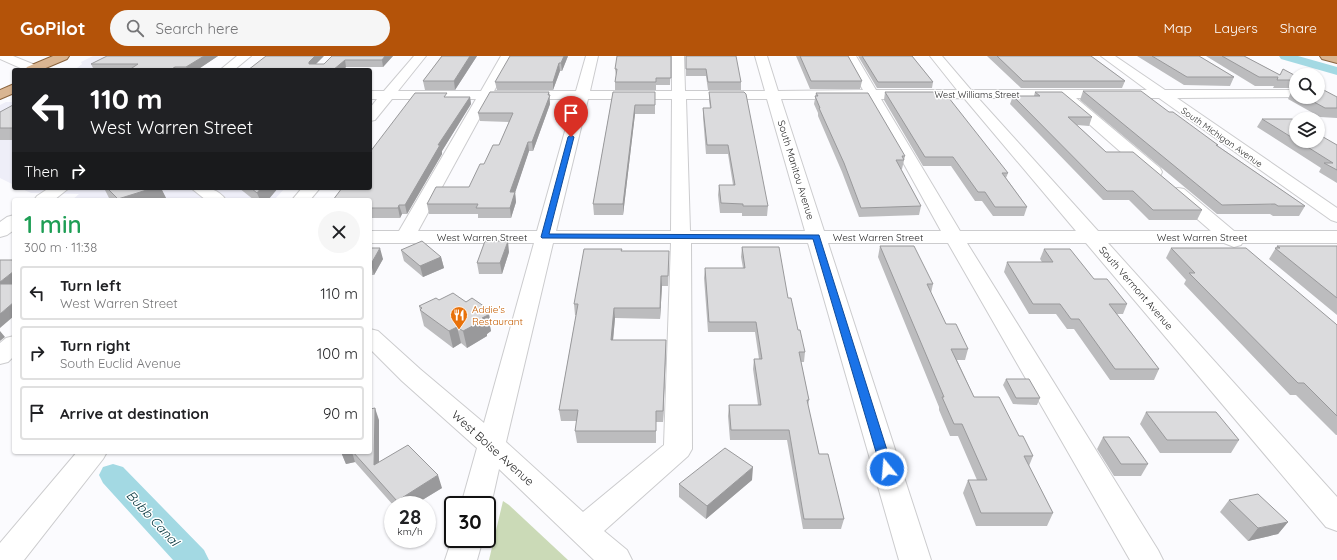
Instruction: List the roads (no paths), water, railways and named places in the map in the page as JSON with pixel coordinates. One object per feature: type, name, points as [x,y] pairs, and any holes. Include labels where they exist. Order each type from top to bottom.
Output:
[{"type":"main road","points":[[38,68],[62,56]]},
{"type":"main road","points":[[1326,56],[1337,59]]},
{"type":"main road","points":[[56,68],[75,58]]},
{"type":"main road","points":[[0,84],[12,79]]},
{"type":"main road","points":[[0,95],[12,89]]},
{"type":"street","points":[[3,56],[30,68]]},
{"type":"street","points":[[229,68],[245,56]]},
{"type":"street","points":[[372,115],[420,56]]},
{"type":"street","points":[[405,237],[507,56]]},
{"type":"street","points":[[478,496],[592,56]]},
{"type":"street","points":[[583,531],[678,449],[681,237],[678,56]]},
{"type":"street","name":"South Manitou Avenue","points":[[762,56],[915,560]]},
{"type":"street","points":[[850,56],[954,237],[1147,560]]},
{"type":"street","name":"South Vermont Avenue","points":[[936,56],[1091,237],[1337,518]]},
{"type":"street","name":"South Michigan Avenue","points":[[1107,56],[1337,216]]},
{"type":"street","points":[[1235,81],[1256,94]]},
{"type":"street","points":[[1063,94],[1247,252]]},
{"type":"street","name":"West Williams Street","points":[[372,95],[1289,94]]},
{"type":"street","points":[[46,198],[57,190]]},
{"type":"street","points":[[203,190],[214,198]]},
{"type":"street","points":[[303,198],[309,190]]},
{"type":"street","points":[[0,231],[12,222]]},
{"type":"street","points":[[0,237],[12,237]]},
{"type":"street","name":"West Warren Street","points":[[372,237],[1337,237]]},
{"type":"street","name":"West Boise Avenue","points":[[372,338],[411,375],[492,444],[583,531],[616,560]]},
{"type":"street","points":[[0,356],[12,345]]},
{"type":"street","points":[[5,560],[91,454]]},
{"type":"street","points":[[461,560],[464,548]]},
{"type":"waterway","points":[[1285,56],[1337,71]]},
{"type":"waterway","name":"Bubb Canal","points":[[113,475],[193,560]]},
{"type":"place","name":"Addie's Restaurant","points":[[459,330]]}]
